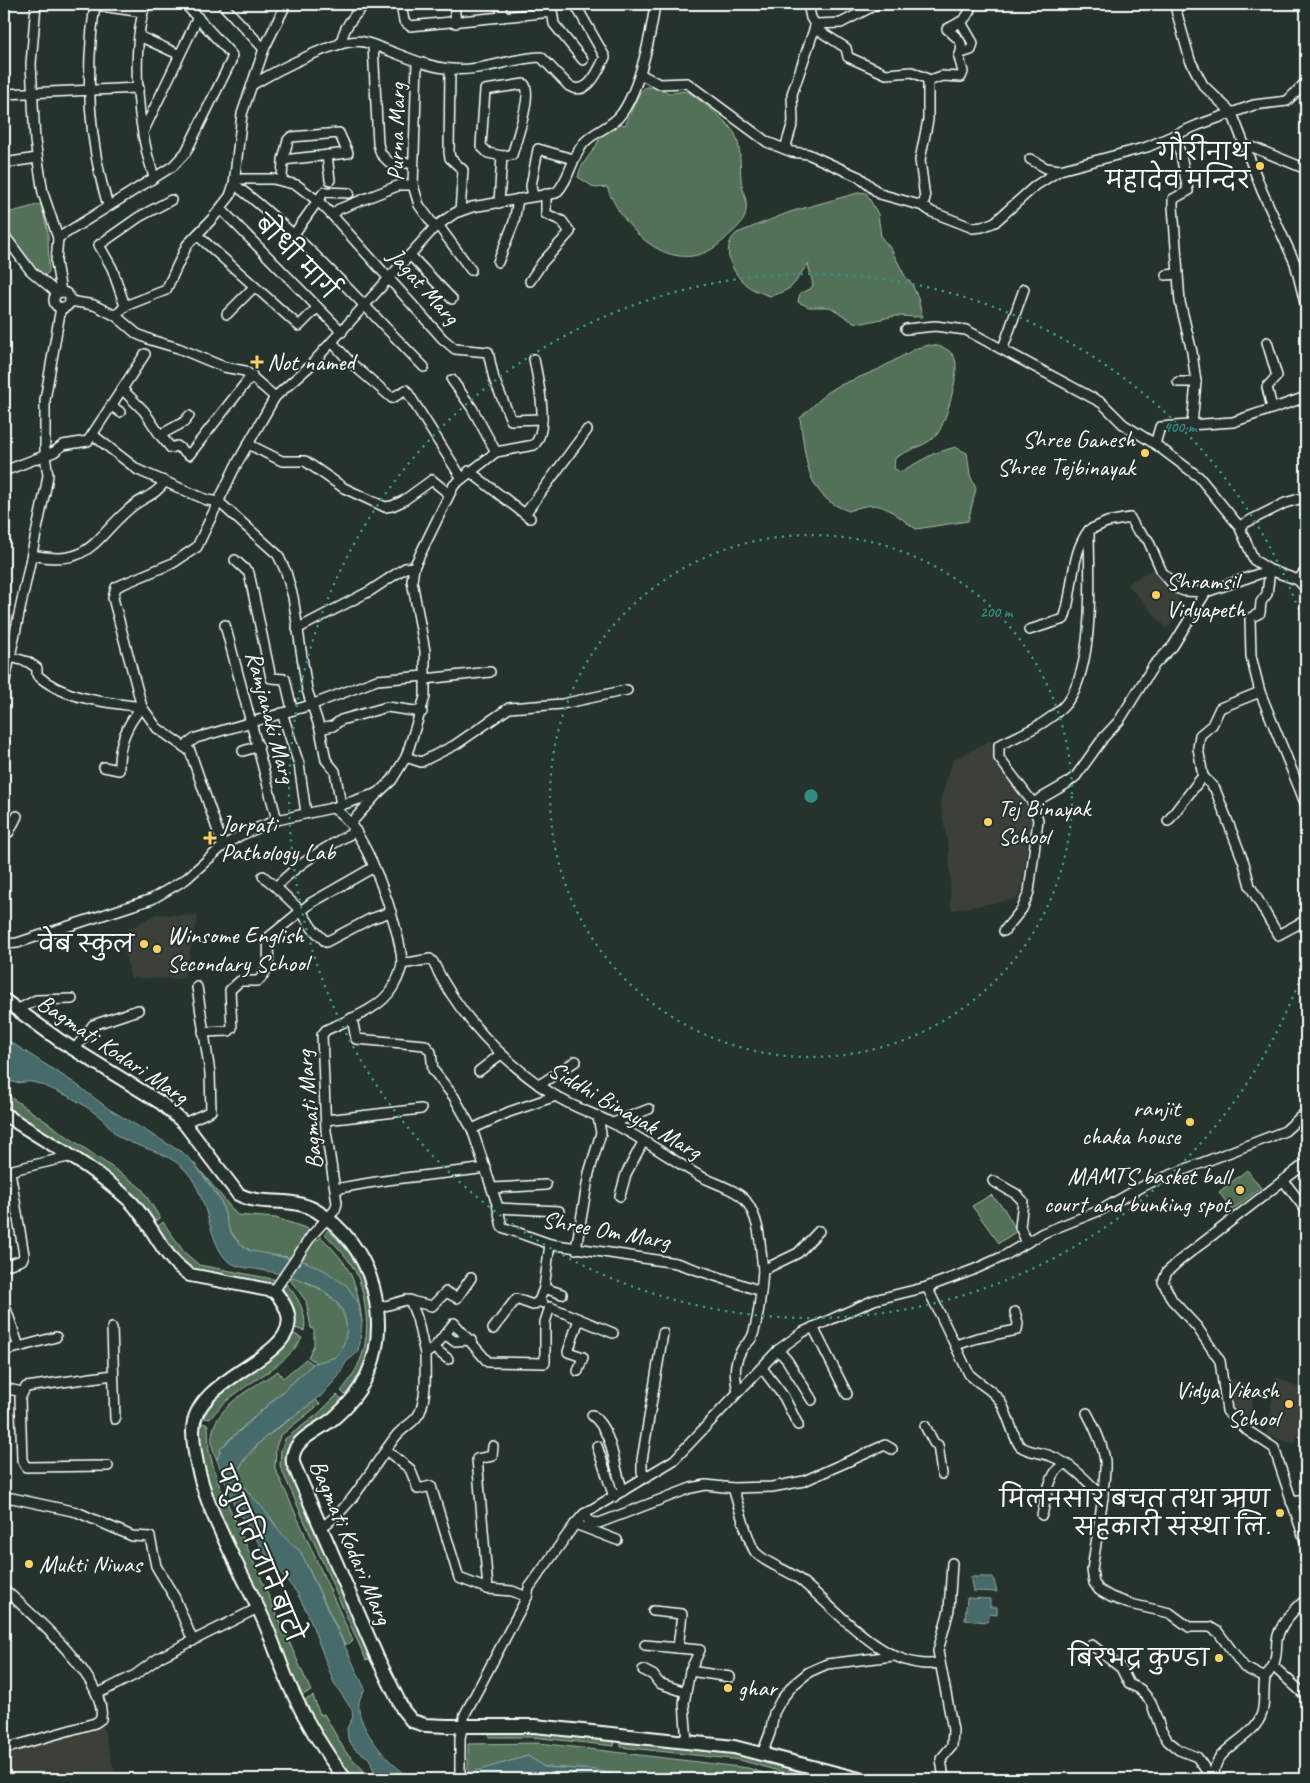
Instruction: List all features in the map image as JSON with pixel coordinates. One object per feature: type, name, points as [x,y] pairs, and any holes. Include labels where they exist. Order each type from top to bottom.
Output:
[{"type":"main road","name":"Bagmati Kodari Marg","points":[[4,1000],[75,1049],[161,1103],[184,1123],[238,1194],[250,1199],[296,1203],[316,1211],[350,1241],[364,1261],[378,1308],[377,1349],[369,1374],[334,1418],[300,1442],[292,1456],[295,1472],[320,1528],[403,1710],[412,1721],[418,1724],[461,1732],[535,1726],[734,1747],[859,1779]]},
{"type":"main road","points":[[4,1114],[72,1156],[131,1203],[182,1270],[190,1275],[274,1291]]},
{"type":"main road","name":"पशुपति जाने बाटो","points":[[274,1291],[287,1311],[289,1331],[285,1338],[269,1352],[238,1371],[211,1394],[200,1407],[193,1423],[196,1458],[206,1492],[297,1701],[345,1779]]},
{"type":"street","points":[[36,4],[32,47],[32,92],[37,158],[43,193],[58,238],[56,262],[59,293],[55,303],[61,307],[68,305],[70,301]]},
{"type":"street","points":[[108,206],[94,145],[89,89],[92,4],[144,8],[139,36],[139,88],[143,131],[154,177]]},
{"type":"street","points":[[58,238],[173,166],[186,152],[231,61],[232,55],[185,4]]},
{"type":"street","points":[[222,4],[264,49]]},
{"type":"street","points":[[116,316],[124,306],[166,290],[172,280],[183,251],[221,209],[230,196],[234,181],[238,130],[264,49],[286,4]]},
{"type":"street","points":[[340,44],[342,34],[348,24],[365,4]]},
{"type":"street","points":[[401,4],[404,21],[410,26],[456,23],[552,8],[554,24],[583,60]]},
{"type":"street","points":[[454,4],[456,23]]},
{"type":"street","points":[[501,4],[502,17]]},
{"type":"street","points":[[252,85],[286,67],[353,40],[373,45],[417,62],[450,69],[472,70],[509,61],[541,57],[569,86],[574,89],[586,87],[605,57],[575,4]]},
{"type":"street","points":[[223,846],[193,758],[185,746],[158,728],[142,707],[113,598],[116,587],[152,573],[193,551],[201,542],[227,482],[275,397],[310,366],[436,226],[460,211],[556,193],[560,189],[573,159],[584,142],[622,114],[640,74],[655,4]]},
{"type":"street","points":[[808,4],[815,27],[846,48],[848,56],[886,74],[912,72],[930,80],[942,76],[961,77],[962,72],[958,57],[963,48],[962,42],[947,29],[962,24],[970,11],[971,4]]},
{"type":"street","points":[[785,149],[793,122],[792,94],[816,24],[841,23],[877,4]]},
{"type":"street","points":[[1176,4],[1190,60],[1203,85],[1232,114],[1295,263],[1305,292],[1306,307]]},
{"type":"street","points":[[143,131],[178,54],[198,17]]},
{"type":"street","points":[[961,52],[971,50],[972,43],[962,24]]},
{"type":"street","points":[[139,36],[178,54]]},
{"type":"street","points":[[373,45],[378,144],[381,154],[390,163],[414,164]]},
{"type":"street","name":"Purna Marg","points":[[417,62],[414,185],[419,205],[472,270]]},
{"type":"street","points":[[450,69],[449,152],[450,158],[463,170],[460,211]]},
{"type":"street","points":[[640,74],[659,84],[687,83],[766,142],[785,149],[808,154],[859,177],[880,194],[923,206],[932,212],[973,228],[982,228],[995,222],[1035,186],[1060,170],[1148,147],[1174,135],[1254,105],[1287,101],[1306,82]]},
{"type":"street","points":[[923,206],[925,198],[920,160],[928,120],[927,93],[928,81],[930,80]]},
{"type":"street","points":[[524,84],[527,89],[526,100],[512,155],[502,156],[488,153],[481,146],[486,90],[524,84]]},
{"type":"street","points":[[4,94],[139,88]]},
{"type":"street","points":[[282,180],[283,160],[288,140],[291,137],[339,133],[348,153],[283,160]]},
{"type":"street","points":[[1174,135],[1181,155],[1188,191],[1173,199],[1180,302],[1192,352],[1196,382],[1192,425]]},
{"type":"street","points":[[1246,147],[1255,148],[1306,169]]},
{"type":"street","points":[[533,196],[531,186],[538,149],[573,159]]},
{"type":"street","points":[[327,155],[330,180]]},
{"type":"street","points":[[499,203],[502,156]]},
{"type":"street","points":[[4,163],[37,158]]},
{"type":"street","points":[[1030,159],[1046,168],[1060,170]]},
{"type":"street","name":"Jagat Marg","points":[[234,181],[282,180],[297,185],[332,215],[391,278],[420,315],[455,348],[488,352],[494,378],[511,420],[542,419]]},
{"type":"street","points":[[234,181],[294,234],[424,367]]},
{"type":"street","points":[[332,215],[339,209],[400,185],[414,185]]},
{"type":"street","points":[[294,234],[319,202],[324,192],[349,193]]},
{"type":"street","points":[[530,281],[542,263],[570,232],[562,221],[546,214],[546,194]]},
{"type":"street","points":[[498,262],[514,222],[518,199]]},
{"type":"street","points":[[124,306],[112,268],[99,244],[139,217],[171,200]]},
{"type":"street","name":"बोधी मार्ग","points":[[221,209],[316,308],[342,332]]},
{"type":"street","points":[[4,235],[30,270],[59,293],[68,294],[70,301]]},
{"type":"street","points":[[197,235],[299,326],[316,308]]},
{"type":"street","points":[[410,255],[452,299]]},
{"type":"street","points":[[1166,275],[1178,274]]},
{"type":"street","points":[[227,314],[254,287]]},
{"type":"street","points":[[1003,348],[1024,289]]},
{"type":"street","points":[[70,301],[94,305],[116,316],[137,334],[151,340],[178,348],[211,362],[245,371],[252,375],[275,397]]},
{"type":"street","points":[[4,685],[48,475],[44,456],[45,400],[61,307]]},
{"type":"street","points":[[906,329],[935,326],[966,330],[1003,348],[1102,403],[1123,424],[1155,444],[1199,477],[1239,526],[1254,560],[1270,570],[1298,580],[1306,589]]},
{"type":"street","points":[[332,342],[351,363],[392,398],[406,390],[465,474],[527,516],[586,430]]},
{"type":"street","points":[[1267,342],[1276,376],[1267,387],[1272,408]]},
{"type":"street","points":[[4,471],[54,452],[63,445],[88,441],[145,354]]},
{"type":"street","name":"Ramjanaki Marg","points":[[4,944],[17,943],[152,899],[186,879],[223,846],[241,835],[278,820],[336,807],[378,792],[398,774],[422,712],[425,678],[423,632],[412,581],[414,567],[449,494],[465,474],[496,452],[534,445],[542,432],[534,359]]},
{"type":"street","points":[[123,390],[144,411],[171,448],[177,446],[189,455],[252,375]]},
{"type":"street","points":[[452,380],[472,408],[496,452]]},
{"type":"street","points":[[1178,382],[1196,382]]},
{"type":"street","points":[[1155,444],[1160,427],[1233,422],[1306,397]]},
{"type":"street","points":[[112,406],[120,412]]},
{"type":"street","points":[[160,435],[184,418]]},
{"type":"street","points":[[93,435],[138,470],[207,500],[219,502],[278,555],[293,597],[311,705],[320,729],[326,760],[335,771],[336,807],[353,827],[374,868],[391,912],[402,964]]},
{"type":"street","points":[[248,444],[282,461],[305,461],[344,488],[378,505],[392,506],[432,480],[449,494]]},
{"type":"street","points":[[32,555],[44,558],[84,553],[127,510],[157,492],[165,481]]},
{"type":"street","points":[[1239,526],[1285,503],[1306,497]]},
{"type":"street","points":[[1029,630],[1064,619],[1082,538],[1089,530],[1107,522],[1130,518],[1136,529],[1148,540],[1162,572],[1176,588],[1184,592],[1206,592],[1270,570]]},
{"type":"street","points":[[1004,931],[1022,909],[1029,892],[1038,820],[1033,803],[999,758],[999,745],[1034,729],[1064,707],[1078,682],[1084,657],[1090,605],[1089,530]]},
{"type":"street","points":[[235,560],[249,573],[271,678],[285,679],[292,709]]},
{"type":"street","points":[[297,629],[370,591],[397,572],[405,568],[414,567]]},
{"type":"street","points":[[1270,570],[1267,594],[1261,602],[1260,613],[1250,618],[1251,656],[1260,692],[1304,788],[1306,804]]},
{"type":"street","points":[[1298,580],[1306,570]]},
{"type":"street","points":[[1033,803],[1076,776],[1104,737],[1119,721],[1154,666],[1173,646],[1206,592]]},
{"type":"street","name":"Ramjanaki Marg","points":[[225,625],[278,820]]},
{"type":"street","points":[[11,657],[28,662],[37,668],[37,675],[71,694],[142,707]]},
{"type":"street","points":[[185,746],[196,738],[311,705],[377,680],[490,672]]},
{"type":"street","points":[[406,757],[421,762],[455,744],[509,708],[562,704],[627,690]]},
{"type":"street","points":[[1260,692],[1220,708],[1212,725],[1200,735],[1198,748],[1203,776],[1215,789],[1244,863],[1250,886],[1278,935],[1306,920]]},
{"type":"street","points":[[104,767],[119,770],[122,744],[132,718],[142,707]]},
{"type":"street","name":"Ramjanaki Marg","points":[[320,729],[333,726],[341,720],[387,707],[422,712]]},
{"type":"street","points":[[282,713],[298,764],[306,813]]},
{"type":"street","points":[[242,751],[259,746]]},
{"type":"street","points":[[1168,821],[1203,776]]},
{"type":"street","points":[[276,887],[287,875],[353,827],[378,792]]},
{"type":"street","points":[[4,831],[9,832],[17,816]]},
{"type":"street","points":[[203,1032],[229,1031],[232,1028],[230,990],[240,981],[258,981],[265,974],[270,965],[267,951],[269,937],[301,911],[374,868]]},
{"type":"street","points":[[264,876],[301,911],[312,928],[326,942],[370,919],[391,912]]},
{"type":"street","name":"Siddhi Binayak Marg","points":[[402,964],[430,959],[434,962],[457,1003],[501,1054],[556,1096],[613,1123],[703,1179],[738,1194],[746,1200],[756,1217],[763,1270],[761,1291],[751,1338],[741,1350],[737,1360],[735,1379],[738,1392]]},
{"type":"street","name":"Bagmati Marg","points":[[274,1291],[312,1235],[327,1219],[337,1203],[326,1131],[322,1036],[326,1030],[383,1000],[392,988],[402,964]]},
{"type":"street","points":[[184,1123],[211,1111],[210,1074],[197,987]]},
{"type":"street","points":[[18,1010],[36,1000],[72,999]]},
{"type":"street","points":[[75,1049],[94,1025],[138,1010]]},
{"type":"street","name":"Shree Om Marg","points":[[352,1018],[356,1039],[426,1045],[429,1048],[433,1070],[454,1098],[472,1129],[486,1168],[502,1227],[550,1244],[676,1263],[761,1291]]},
{"type":"street","points":[[479,1071],[501,1054]]},
{"type":"street","points":[[540,1085],[576,1061]]},
{"type":"street","points":[[472,1129],[510,1112],[556,1096]]},
{"type":"street","points":[[326,1120],[421,1109]]},
{"type":"street","points":[[613,1123],[649,1109]]},
{"type":"street","points":[[460,1779],[461,1732],[465,1714],[527,1597],[529,1588],[575,1524],[584,1514],[674,1460],[778,1350],[813,1327],[886,1295],[927,1287],[996,1259],[1026,1241],[1101,1210],[1147,1184],[1285,1131],[1306,1112]]},
{"type":"street","points":[[576,1249],[589,1173],[601,1133],[598,1117]]},
{"type":"street","points":[[620,1196],[626,1174],[644,1142]]},
{"type":"street","points":[[4,1266],[22,1260],[24,1255],[7,1172],[72,1156]]},
{"type":"street","points":[[1306,1163],[1179,1261],[1167,1272],[1163,1282],[1172,1300],[1197,1327],[1220,1362],[1227,1411],[1242,1427],[1274,1448],[1306,1544]]},
{"type":"street","points":[[336,1189],[376,1181],[450,1174],[486,1168]]},
{"type":"street","points":[[1282,1180],[1306,1210]]},
{"type":"street","points":[[993,1181],[1016,1194],[1023,1201],[1020,1227],[1026,1241]]},
{"type":"street","points":[[492,1188],[546,1185]]},
{"type":"street","points":[[498,1208],[559,1211]]},
{"type":"street","points":[[763,1270],[798,1253],[819,1231]]},
{"type":"street","points":[[494,1329],[516,1298],[533,1305],[538,1301],[544,1288],[550,1244]]},
{"type":"street","points":[[378,1308],[410,1300],[432,1306],[446,1292],[457,1298],[471,1278]]},
{"type":"street","points":[[927,1287],[969,1374],[992,1390],[1002,1404],[1012,1423],[1016,1441],[1020,1446],[1056,1458],[1078,1472],[1103,1497]]},
{"type":"street","points":[[544,1288],[562,1294]]},
{"type":"street","points":[[320,1528],[330,1523],[364,1483],[405,1426],[419,1414],[425,1391],[425,1354],[417,1318],[410,1300]]},
{"type":"street","points":[[538,1301],[613,1334]]},
{"type":"street","points":[[4,1303],[19,1346]]},
{"type":"street","points":[[425,1354],[434,1348],[454,1324],[471,1340],[488,1362],[545,1363],[545,1322],[550,1306]]},
{"type":"street","points":[[956,1345],[976,1338],[1017,1330],[1018,1323],[1015,1312]]},
{"type":"street","points":[[578,1319],[568,1352],[583,1357],[578,1371]]},
{"type":"street","points":[[813,1327],[847,1394]]},
{"type":"street","points":[[112,1328],[115,1419]]},
{"type":"street","points":[[646,1478],[642,1472],[642,1460],[663,1333]]},
{"type":"street","points":[[445,1334],[454,1341],[471,1340]]},
{"type":"street","points":[[4,1350],[56,1337]]},
{"type":"street","points":[[434,1348],[448,1359]]},
{"type":"street","points":[[778,1350],[787,1360],[812,1400]]},
{"type":"street","points":[[762,1368],[784,1397],[798,1425]]},
{"type":"street","points":[[108,1466],[26,1467],[22,1460],[20,1398],[26,1387],[113,1375]]},
{"type":"street","points":[[4,1388],[22,1392]]},
{"type":"street","points":[[1087,1413],[1096,1429],[1105,1463],[1103,1497],[1092,1570],[1094,1583],[1099,1590],[1130,1604],[1170,1613],[1189,1628],[1210,1627],[1221,1635],[1244,1667],[1265,1678]]},
{"type":"street","points":[[592,1415],[602,1423],[623,1491]]},
{"type":"street","points":[[925,1426],[934,1443],[938,1445],[942,1474]]},
{"type":"street","points":[[584,1514],[590,1522],[599,1524],[691,1488],[706,1485],[733,1488],[788,1485],[834,1469],[884,1444],[892,1449]]},
{"type":"street","points":[[488,1589],[479,1501],[480,1481],[477,1459],[492,1456],[493,1446]]},
{"type":"street","points":[[597,1446],[614,1497]]},
{"type":"street","points":[[387,1450],[410,1469],[418,1489],[431,1486],[459,1578],[488,1589],[512,1591],[527,1597]]},
{"type":"street","points":[[1042,1514],[1050,1484],[1057,1470],[1065,1464]]},
{"type":"street","points":[[733,1488],[755,1552],[776,1568],[797,1577],[830,1605],[851,1627],[893,1656],[928,1665],[939,1662]]},
{"type":"street","points":[[4,1499],[20,1500],[77,1512],[132,1536],[150,1537],[156,1566],[175,1598],[193,1641]]},
{"type":"street","points":[[1291,1502],[1306,1500]]},
{"type":"street","points":[[575,1524],[617,1540]]},
{"type":"street","points":[[944,1779],[941,1759],[952,1746],[953,1730],[938,1651],[949,1610],[952,1563]]},
{"type":"street","points":[[4,1589],[81,1666],[97,1694],[102,1713],[102,1719],[94,1723],[4,1749]]},
{"type":"street","points":[[1213,1779],[1213,1769],[1216,1761],[1246,1734],[1263,1712],[1265,1678],[1278,1656],[1278,1639],[1285,1620],[1306,1599]]},
{"type":"street","points":[[97,1694],[193,1641],[258,1608]]},
{"type":"street","points":[[653,1611],[682,1614],[678,1648]]},
{"type":"street","points":[[645,1645],[700,1650],[690,1671],[685,1692],[687,1742]]},
{"type":"street","points":[[1086,1648],[1092,1645],[1121,1668],[1129,1684],[1140,1690],[1151,1702],[1161,1730],[1168,1741],[1179,1750],[1197,1757],[1213,1779]]},
{"type":"street","points":[[762,1754],[770,1734],[774,1713],[781,1700],[793,1685],[809,1672],[827,1664],[893,1656]]},
{"type":"street","points":[[1273,1666],[1306,1696]]},
{"type":"street","points":[[643,1670],[653,1674],[659,1683],[685,1692]]},
{"type":"street","points":[[690,1671],[730,1677]]},
{"type":"shaded area","name":"Shramsil Vidyapeth","points":[[1152,569],[1185,605],[1167,629],[1127,584]]},
{"type":"shaded area","name":"Tej Binayak School","points":[[991,740],[996,759],[1033,809],[1021,889],[1017,899],[951,910],[949,851],[940,801],[953,760]]},
{"type":"shaded area","name":"Winsome English Secondary School","points":[[156,914],[198,916],[184,979],[131,978],[120,934]]},
{"type":"shaded area","name":"Vidya Vikash School","points":[[1276,1376],[1306,1392],[1306,1416],[1294,1444],[1267,1435]]},
{"type":"shaded area","points":[[1231,1379],[1246,1384],[1254,1392],[1250,1421],[1241,1421],[1228,1401]]},
{"type":"shaded area","points":[[102,1722],[116,1779],[4,1779],[4,1750]]},
{"type":"green space","points":[[646,87],[657,87],[669,93],[687,91],[720,117],[737,139],[741,179],[746,202],[745,216],[741,223],[725,239],[707,252],[689,256],[671,254],[655,247],[639,236],[626,221],[607,187],[595,188],[578,177],[582,166],[596,146],[601,134],[618,123],[625,125],[636,99]]},
{"type":"green space","points":[[861,192],[866,193],[878,214],[881,237],[891,249],[905,276],[912,284],[918,298],[922,317],[895,316],[863,323],[853,322],[830,307],[809,307],[798,302],[800,293],[810,289],[813,285],[808,264],[790,288],[770,296],[748,286],[735,273],[728,252],[729,245],[737,233],[790,212]]},
{"type":"green space","points":[[41,204],[48,233],[49,272],[42,278],[23,257],[12,241],[5,223],[4,214]]},
{"type":"green space","points":[[929,345],[939,346],[948,350],[956,361],[955,381],[949,406],[938,433],[930,441],[895,458],[894,468],[900,472],[933,454],[955,447],[967,453],[970,475],[976,489],[968,521],[916,529],[885,508],[870,505],[849,511],[835,505],[824,496],[810,474],[800,418],[827,393],[838,386],[877,370],[917,348]]},
{"type":"green space","points":[[6,1094],[142,1189],[160,1218],[154,1222],[124,1187],[106,1172],[65,1144],[4,1107]]},
{"type":"green space","points":[[194,1163],[237,1215],[276,1218],[309,1229],[311,1231],[310,1236],[318,1240],[321,1237],[339,1257],[351,1275],[358,1295],[362,1322],[358,1302],[347,1287],[324,1270],[288,1257],[255,1253],[242,1246],[229,1229],[221,1201]]},
{"type":"green space","name":"MAMTS basket ball court and bunking spot","points":[[1247,1170],[1261,1188],[1232,1210],[1219,1192]]},
{"type":"green space","points":[[991,1195],[1003,1207],[1017,1231],[999,1243],[972,1206]]},
{"type":"green space","points":[[163,1222],[184,1252],[199,1265],[278,1280],[274,1286],[253,1280],[218,1276],[197,1271],[183,1262],[171,1248],[157,1227]]},
{"type":"green space","points":[[328,1230],[348,1251],[358,1265],[370,1298],[372,1315],[372,1333],[364,1367],[346,1396],[341,1391],[355,1372],[363,1352],[366,1330],[365,1306],[357,1275],[346,1257],[325,1234]]},
{"type":"green space","points":[[288,1277],[316,1287],[338,1305],[344,1316],[347,1328],[344,1342],[336,1357],[317,1363],[308,1357],[314,1345],[314,1330],[311,1328],[306,1301]]},
{"type":"green space","points":[[286,1284],[301,1305],[305,1325],[304,1331],[295,1328],[293,1310],[281,1292]]},
{"type":"green space","points":[[294,1334],[302,1338],[283,1360],[232,1396],[210,1419],[201,1417],[223,1391],[280,1350]]},
{"type":"green space","points":[[306,1359],[313,1364],[221,1448],[217,1460],[212,1444],[213,1430],[219,1417],[228,1406],[278,1371],[283,1378]]},
{"type":"green space","points":[[337,1395],[342,1399],[325,1416],[294,1439],[289,1445],[285,1459],[371,1658],[366,1660],[280,1466],[281,1450],[285,1439],[318,1414]]},
{"type":"green space","points":[[316,1400],[320,1404],[280,1436],[276,1447],[275,1468],[353,1641],[345,1645],[300,1551],[283,1538],[273,1521],[245,1488],[239,1476],[240,1466],[262,1440]]},
{"type":"green space","points":[[200,1422],[208,1425],[209,1451],[218,1482],[311,1691],[300,1696],[276,1634],[224,1526],[205,1471],[200,1446]]},
{"type":"green space","points":[[313,1696],[320,1715],[324,1714],[345,1751],[372,1779],[352,1779],[336,1759],[303,1701]]},
{"type":"green space","points":[[489,1731],[532,1731],[615,1739],[614,1746],[532,1737],[489,1737]]},
{"type":"green space","points":[[620,1740],[732,1754],[833,1779],[806,1779],[740,1760],[621,1747]]},
{"type":"green space","points":[[539,1743],[748,1768],[782,1779],[633,1779],[596,1770],[544,1767],[528,1756],[468,1774],[468,1744]]},
{"type":"water","points":[[4,1038],[73,1082],[109,1109],[183,1153],[194,1163],[221,1201],[229,1229],[235,1239],[248,1250],[306,1262],[324,1270],[347,1286],[358,1302],[362,1322],[357,1353],[346,1362],[338,1377],[320,1397],[317,1397],[316,1400],[256,1445],[246,1456],[240,1467],[239,1477],[245,1489],[262,1507],[283,1536],[300,1551],[365,1689],[359,1701],[359,1713],[370,1736],[388,1759],[407,1775],[416,1779],[377,1779],[369,1758],[355,1749],[348,1739],[347,1728],[353,1717],[352,1710],[334,1683],[308,1614],[297,1593],[265,1553],[235,1507],[217,1460],[221,1448],[313,1364],[336,1357],[344,1342],[346,1332],[346,1321],[338,1304],[320,1288],[296,1278],[239,1266],[228,1261],[221,1253],[216,1242],[198,1189],[182,1167],[161,1154],[121,1138],[100,1117],[68,1096],[36,1083],[15,1083],[4,1078]]},
{"type":"water","points":[[970,1577],[993,1577],[997,1592],[973,1591]]},
{"type":"water","points":[[967,1598],[990,1599],[990,1607],[997,1607],[997,1615],[989,1614],[987,1622],[965,1620]]},
{"type":"water","points":[[528,1756],[544,1767],[596,1770],[633,1779],[447,1779]]},
{"type":"place","name":"गौरीनाथ महादेव मन्दिर","points":[[1260,166]]},
{"type":"place","name":"Not named","points":[[257,362]]},
{"type":"place","name":"Shree Ganesh Shree Tejbinayak","points":[[1145,453]]},
{"type":"place","name":"Shramsil Vidyapeth","points":[[1156,595]]},
{"type":"place","name":"Tej Binayak School","points":[[988,822]]},
{"type":"place","name":"Jorpati Pathology Lab","points":[[210,838]]},
{"type":"place","name":"वेब स्कुल","points":[[144,944]]},
{"type":"place","name":"Winsome English Secondary School","points":[[157,949]]},
{"type":"place","name":"ranjit chaka house","points":[[1190,1122]]},
{"type":"place","name":"MAMTS basket ball court and bunking spot","points":[[1240,1190]]},
{"type":"place","name":"Vidya Vikash School","points":[[1289,1404]]},
{"type":"place","name":"मिलनसार बचत तथा ऋण सहकारी संस्था लि.","points":[[1280,1513]]},
{"type":"place","name":"Mukti Niwas","points":[[29,1564]]},
{"type":"place","name":"बिरभद्र कुण्डा","points":[[1219,1658]]},
{"type":"place","name":"ghar","points":[[728,1688]]}]
